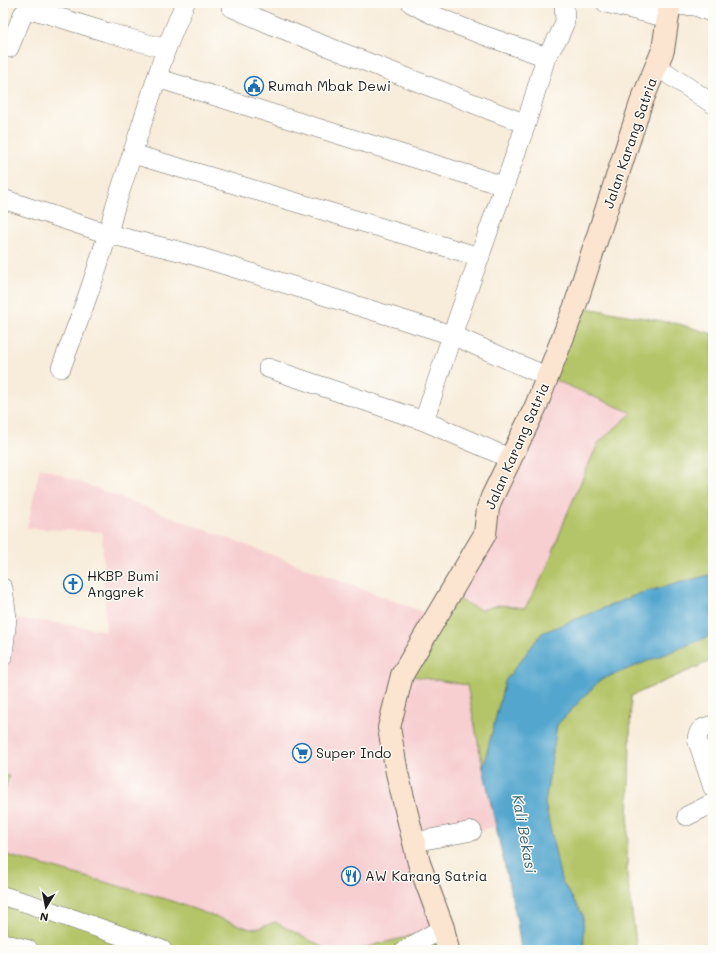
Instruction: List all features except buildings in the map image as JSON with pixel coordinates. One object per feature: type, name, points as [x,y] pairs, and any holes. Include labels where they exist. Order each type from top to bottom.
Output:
[{"type":"street","points":[[61,368],[87,300],[115,207],[166,49],[185,3]]},
{"type":"street","points":[[411,3],[425,11],[472,30],[546,57]]},
{"type":"street","points":[[424,421],[452,335],[526,124],[546,57],[559,36],[565,22],[564,3]]},
{"type":"street","points":[[606,3],[669,9],[695,6],[713,13]]},
{"type":"street","points":[[231,7],[298,36],[526,124]]},
{"type":"street","name":"Jalan Karang Satria","points":[[448,950],[443,928],[422,870],[397,773],[390,728],[402,675],[484,534],[488,508],[492,497],[509,458],[536,406],[548,378],[575,306],[641,103],[663,50],[669,9]]},
{"type":"street","points":[[9,48],[23,14],[32,10],[166,49]]},
{"type":"street","points":[[656,66],[713,104]]},
{"type":"street","points":[[157,78],[504,186]]},
{"type":"street","points":[[133,154],[480,257]]},
{"type":"street","points":[[3,198],[108,234],[183,252],[452,335],[548,378]]},
{"type":"street","points":[[268,368],[424,421],[509,458]]},
{"type":"street","points":[[3,588],[7,618],[3,656]]},
{"type":"street","points":[[713,725],[702,728],[698,733],[697,739],[713,788]]},
{"type":"street","points":[[687,816],[713,803]]},
{"type":"street","points":[[414,842],[472,832]]},
{"type":"street","points":[[3,896],[162,950]]},
{"type":"street","points":[[405,950],[443,928]]},
{"type":"street","points":[[3,943],[29,950]]},
{"type":"shaded area","points":[[548,377],[632,413],[598,443],[567,514],[546,570],[525,608],[498,605],[481,610],[449,595]]},
{"type":"shaded area","points":[[40,467],[436,617],[411,676],[467,685],[496,827],[414,842],[443,928],[354,950],[328,950],[275,922],[259,928],[250,929],[103,883],[3,854],[3,656],[7,618],[52,622],[106,631],[102,532],[27,528]]},
{"type":"green space","points":[[575,306],[679,324],[713,334],[713,574],[641,593],[542,633],[505,681],[483,768],[467,685],[411,676],[449,595],[481,610],[498,605],[525,608],[546,570],[567,514],[598,443],[632,413],[548,377]]},
{"type":"green space","points":[[713,635],[713,660],[631,696],[627,875],[637,950],[584,950],[583,915],[561,880],[545,803],[557,725],[600,680]]},
{"type":"green space","points":[[3,775],[9,776],[3,795]]},
{"type":"green space","points":[[3,854],[166,899],[250,929],[259,928],[275,922],[328,950],[3,950]]},
{"type":"green space","points":[[443,928],[448,950],[354,950]]},
{"type":"water","name":"Kali Bekasi","points":[[713,574],[713,635],[600,680],[557,725],[545,803],[561,880],[583,915],[584,950],[521,950],[517,921],[483,768],[505,681],[542,633],[641,593]]},
{"type":"place","name":"Rumah Mbak Dewi","points":[[254,86]]},
{"type":"place","name":"HKBP Bumi Anggrek","points":[[73,584]]},
{"type":"place","name":"Super Indo","points":[[302,753]]},
{"type":"place","name":"AW Karang Satria","points":[[351,876]]}]
